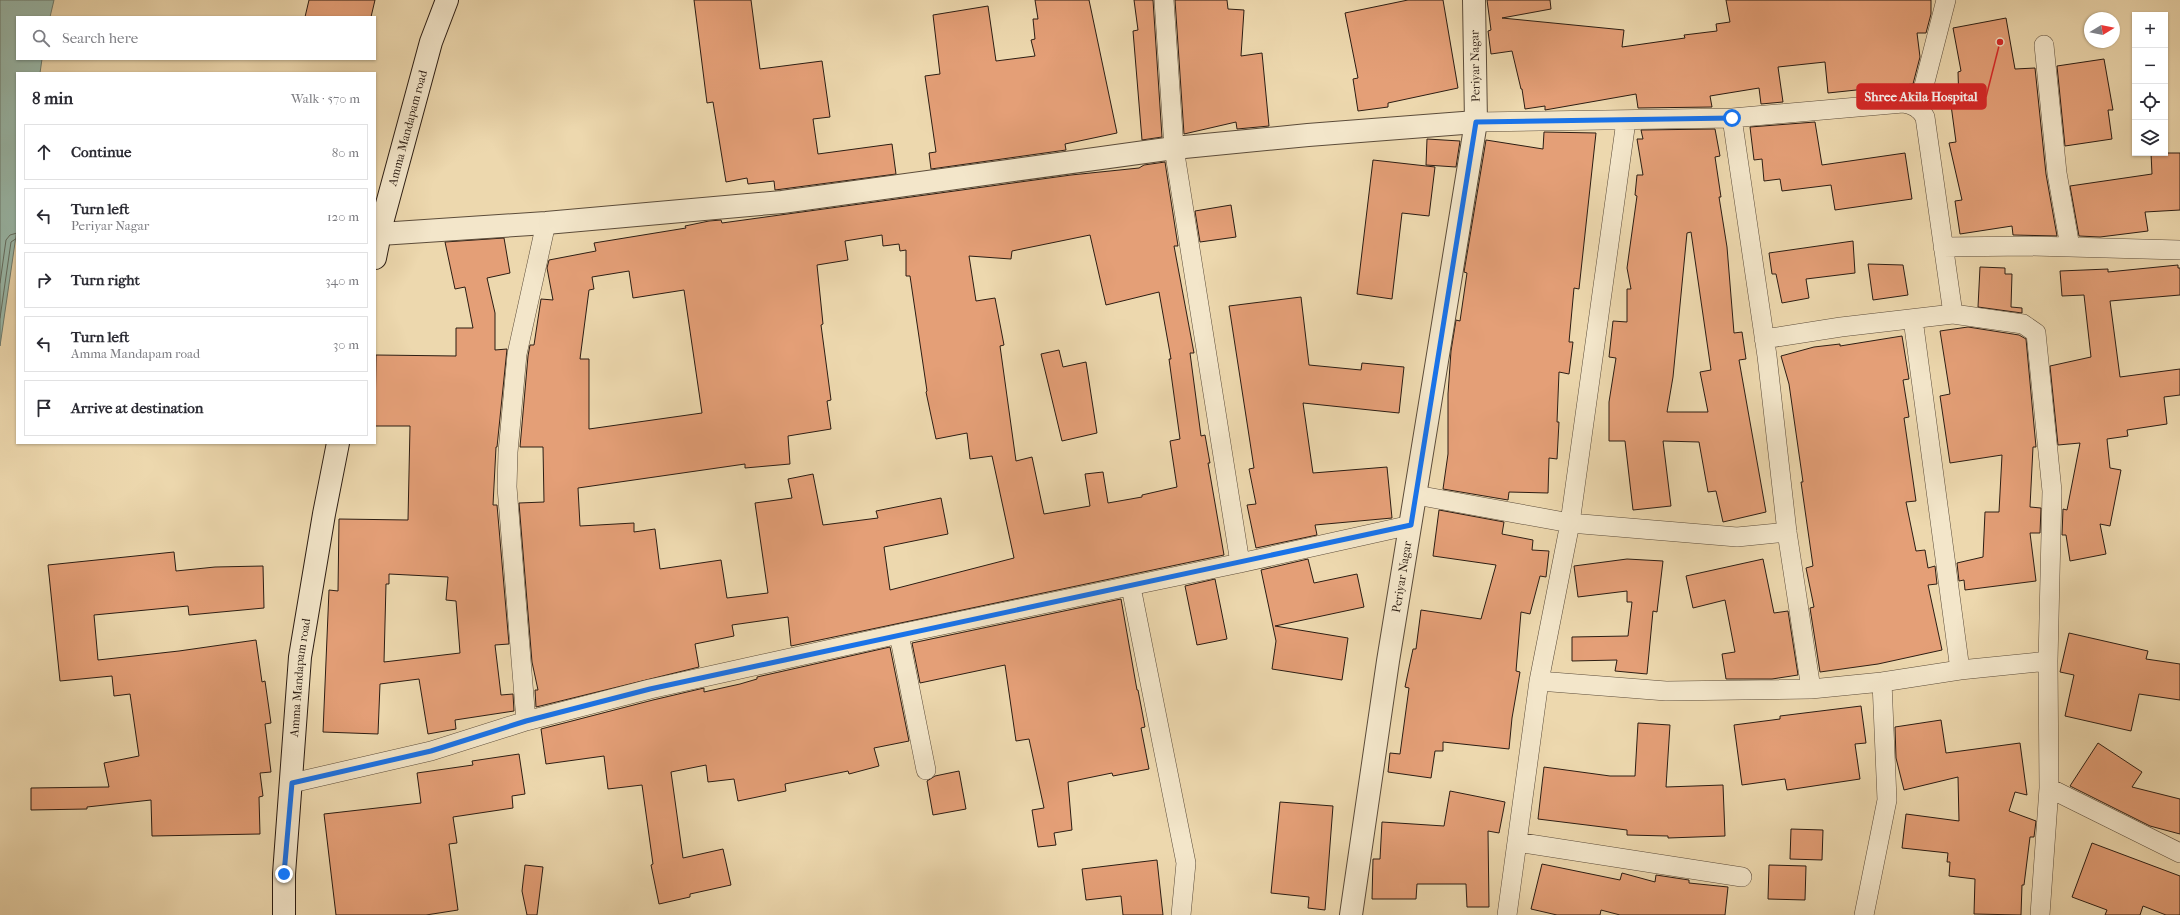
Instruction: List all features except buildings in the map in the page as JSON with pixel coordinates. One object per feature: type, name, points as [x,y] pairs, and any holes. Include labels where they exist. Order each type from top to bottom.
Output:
[{"type":"street","name":"Amma Mandapam road","points":[[376,250],[379,224],[431,42],[447,0]]},
{"type":"street","points":[[1164,0],[1174,148],[1240,563]]},
{"type":"street","name":"Periyar Nagar","points":[[1351,915],[1388,661],[1476,122],[1474,0]]},
{"type":"street","points":[[1918,109],[1946,0]]},
{"type":"street","points":[[2044,45],[2057,172],[2070,247]]},
{"type":"street","points":[[379,224],[546,223],[782,202],[1174,148],[1308,135],[1476,122],[1626,121],[1732,118],[1903,103],[1918,109],[1925,117],[1953,314]]},
{"type":"street","points":[[1732,118],[1764,339],[1787,532],[1811,689]]},
{"type":"street","points":[[1507,915],[1539,681],[1570,523],[1626,121]]},
{"type":"street","points":[[526,721],[507,487],[508,452],[517,354],[546,223]]},
{"type":"street","points":[[1943,246],[2180,250]]},
{"type":"street","points":[[1764,339],[1841,327],[1953,314],[2023,324],[2036,333],[2052,491],[2048,661],[2049,788],[2040,915]]},
{"type":"street","points":[[1913,319],[1960,670]]},
{"type":"street","name":"Amma Mandapam road","points":[[284,915],[284,874],[292,783],[300,657],[324,514],[338,444]]},
{"type":"street","points":[[1416,495],[1570,523],[1736,537],[1787,532]]},
{"type":"street","points":[[292,783],[431,751],[526,721],[650,689],[899,634],[1131,587],[1411,525]]},
{"type":"street","points":[[1131,587],[1186,863],[1181,915]]},
{"type":"street","points":[[899,634],[926,770]]},
{"type":"street","points":[[1539,681],[1666,691],[1811,689],[1882,682],[1960,670],[2048,661]]},
{"type":"street","points":[[1864,915],[1887,800],[1882,682]]},
{"type":"street","points":[[2049,788],[2180,853]]},
{"type":"street","points":[[1517,842],[1742,877]]},
{"type":"water","points":[[0,0],[54,0],[50,16],[16,16],[16,60],[42,60],[40,72],[16,72],[16,236],[0,346]]},
{"type":"place","name":"Shree Akila Hospital","points":[[2000,42]]},
{"type":"route","points":[[284,874],[292,783],[431,751],[526,721],[650,689],[899,634],[1131,587],[1411,525],[1476,122],[1732,118]]}]
